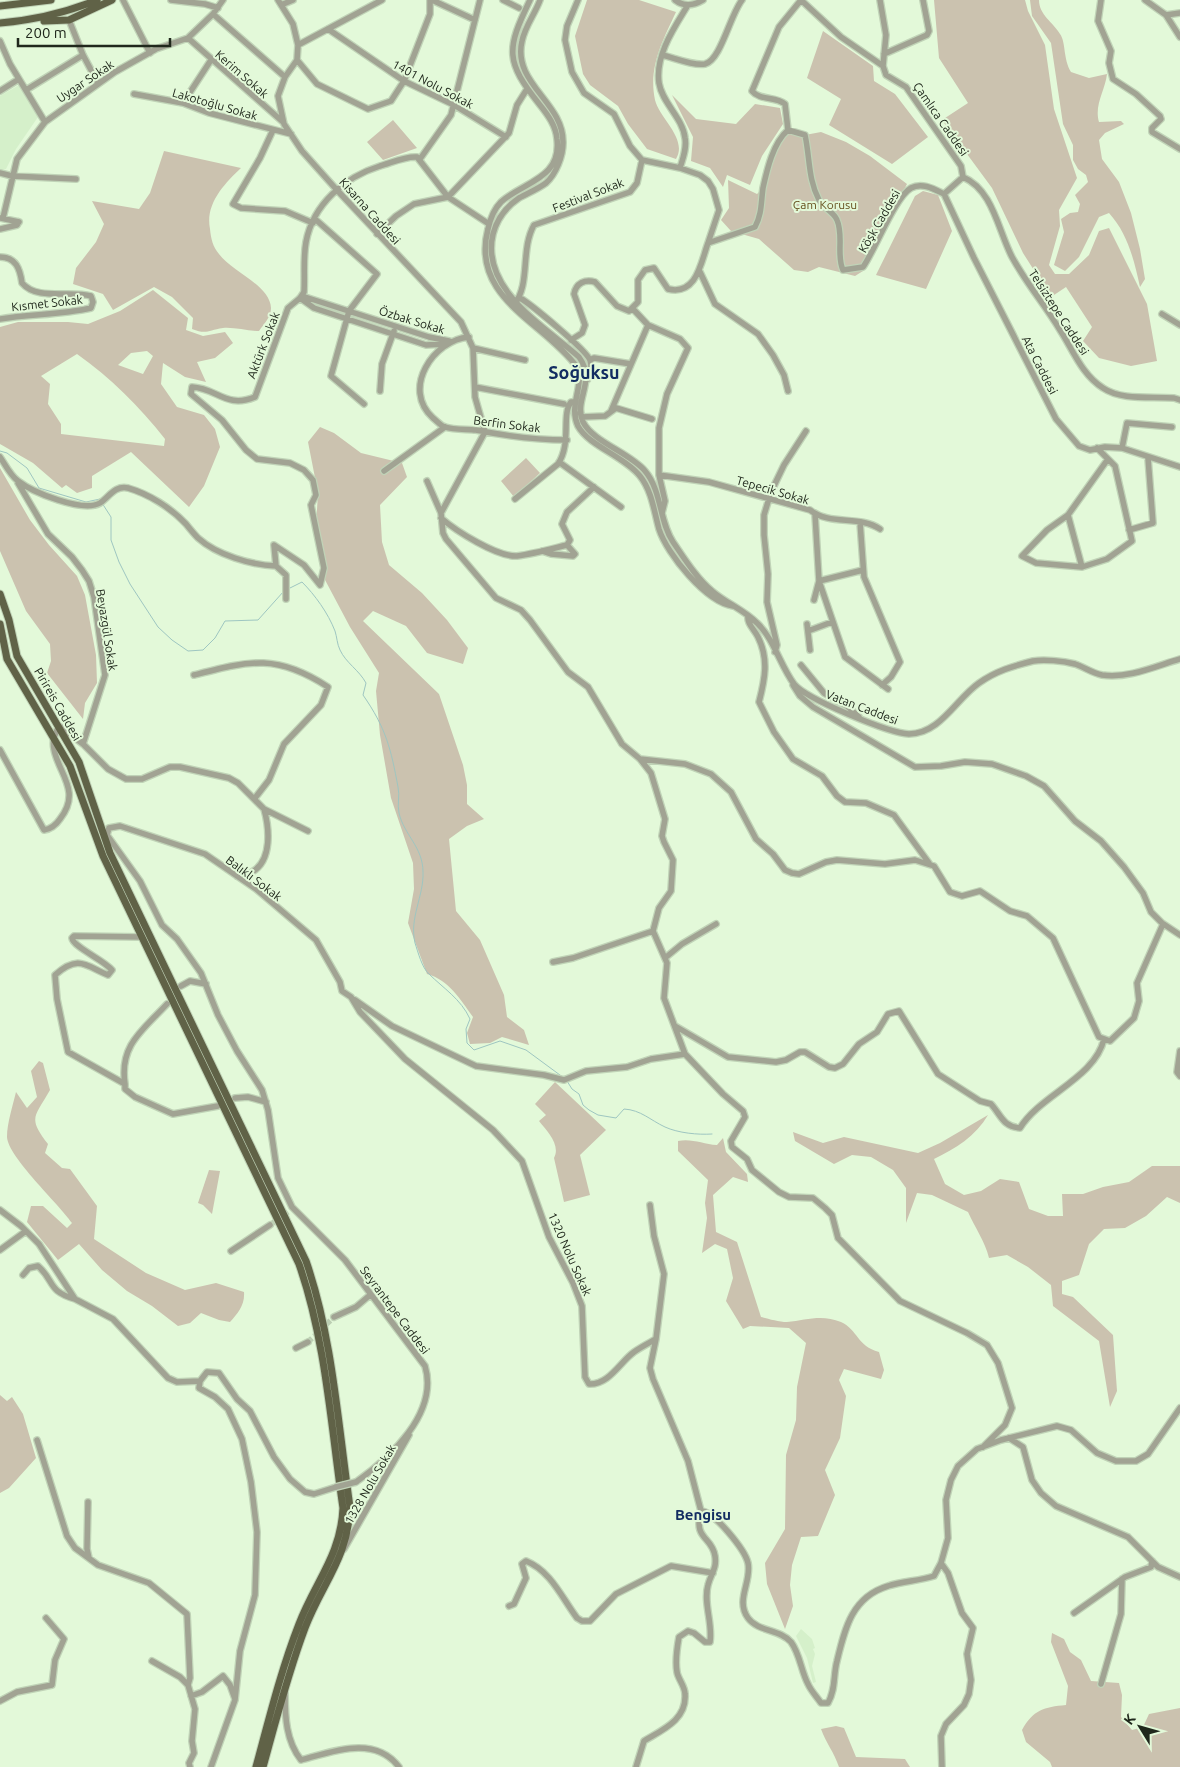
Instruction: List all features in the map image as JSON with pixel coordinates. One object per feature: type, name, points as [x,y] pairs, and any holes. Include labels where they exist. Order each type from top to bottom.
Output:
[{"type":"main road","points":[[31,2],[39,0]]},
{"type":"main road","points":[[0,6],[51,0]]},
{"type":"main road","points":[[34,20],[66,13],[97,0]]},
{"type":"main road","points":[[0,23],[34,20],[69,20],[112,0]]},
{"type":"main road","name":"Pirireis Caddesi","points":[[0,594],[10,620],[17,656],[78,762],[97,828]]},
{"type":"main road","name":"Pirireis Caddesi","points":[[0,624],[7,659],[70,766],[97,828]]},
{"type":"main road","points":[[97,828],[103,856],[302,1272],[320,1345],[343,1508],[342,1526],[338,1546],[299,1623],[282,1672],[256,1767]]},
{"type":"main road","points":[[97,828],[306,1261],[315,1286],[327,1343],[350,1507],[349,1527],[344,1550],[306,1626],[285,1688],[263,1767]]},
{"type":"street","points":[[123,0],[150,53]]},
{"type":"street","points":[[171,0],[205,4],[218,8]]},
{"type":"street","name":"Uygar Sokak","points":[[1,218],[18,159],[45,122],[115,72],[150,53],[188,38],[214,14],[223,0]]},
{"type":"street","points":[[293,0],[279,2],[293,24],[298,45],[297,60],[317,84],[368,109],[391,101],[404,81],[430,14],[431,0],[475,20]]},
{"type":"street","points":[[298,45],[382,0]]},
{"type":"street","points":[[420,159],[451,115],[480,0]]},
{"type":"street","points":[[503,0],[519,8]]},
{"type":"street","name":"Vatan Caddesi","points":[[530,0],[518,24],[512,43],[513,59],[520,79],[552,121],[557,138],[557,152],[542,178],[502,202],[495,210],[485,240],[485,258],[490,275],[496,288],[516,302],[585,366],[586,383],[582,404],[582,417],[593,433],[634,461],[646,472],[655,487],[672,541],[711,591],[748,616],[763,630],[795,685],[810,698],[860,718],[909,734],[923,731],[937,724],[966,693],[989,676],[1006,667],[1037,660],[1075,664],[1090,671],[1110,676],[1135,673],[1180,659]]},
{"type":"street","name":"Vatan Caddesi","points":[[540,0],[521,43],[521,60],[525,77],[557,119],[563,136],[563,153],[547,182],[508,207],[496,222],[491,241],[491,258],[496,275],[516,302],[577,367],[580,378],[575,401],[575,417],[581,430],[587,437],[621,458],[640,476],[649,490],[663,537],[696,583],[710,597],[733,606]]},
{"type":"street","points":[[578,0],[567,26],[565,40],[572,72],[584,93],[614,114],[630,146],[642,160],[680,168],[700,175],[708,181],[713,189],[719,210],[700,272],[694,281],[673,291],[664,285],[658,270],[649,268],[644,270],[638,280],[638,302],[633,309]]},
{"type":"street","points":[[675,0],[688,5],[695,5],[703,0]]},
{"type":"street","points":[[662,55],[695,63],[705,64],[712,60],[719,52],[733,12],[742,0]]},
{"type":"street","points":[[708,243],[755,227],[760,217],[764,187],[773,154],[788,130],[785,104],[782,101],[757,96],[752,91],[779,27],[801,0]]},
{"type":"street","name":"Çamlıca Caddesi","points":[[801,0],[841,37],[883,66],[886,75],[906,87],[959,161],[963,177]]},
{"type":"street","points":[[880,0],[886,35],[883,66]]},
{"type":"street","points":[[884,54],[927,35],[929,31],[923,0]]},
{"type":"street","points":[[1101,0],[1098,21],[1111,51],[1110,62],[1113,79],[1136,94],[1160,116],[1161,119],[1152,128],[1152,132],[1180,149]]},
{"type":"street","points":[[1145,0],[1166,15],[1180,36]]},
{"type":"street","points":[[680,168],[685,148],[685,136],[659,84],[659,68],[662,55],[688,5]]},
{"type":"street","points":[[1166,15],[1180,13]]},
{"type":"street","points":[[214,14],[285,77]]},
{"type":"street","points":[[69,20],[83,55],[98,83]]},
{"type":"street","name":"1401 Nolu Sokak","points":[[328,29],[404,81],[454,105],[506,137]]},
{"type":"street","name":"Kerim Sokak","points":[[188,38],[284,124]]},
{"type":"street","points":[[0,41],[19,79],[45,122]]},
{"type":"street","points":[[26,90],[83,55]]},
{"type":"street","points":[[183,103],[211,60]]},
{"type":"street","name":"Kisarna Caddesi","points":[[297,60],[285,77],[278,96],[284,124],[336,189],[453,312],[469,337],[473,348],[476,403],[486,432]]},
{"type":"street","points":[[0,90],[19,79]]},
{"type":"street","points":[[377,234],[396,216],[414,204],[448,197],[509,133],[517,105],[527,89]]},
{"type":"street","name":"Lakotoğlu Sokak","points":[[134,94],[183,103],[209,113],[291,134]]},
{"type":"street","points":[[273,130],[260,158],[233,204],[241,208],[285,211],[314,221],[377,274],[349,311],[331,376],[364,404]]},
{"type":"street","name":"Köşk Caddesi","points":[[788,130],[806,135],[809,171],[820,203],[837,220],[840,262],[844,270],[863,267],[904,194],[912,188],[927,186],[944,194]]},
{"type":"street","points":[[336,189],[367,170],[412,156],[420,159],[448,197],[489,224]]},
{"type":"street","name":"Festival Sokak","points":[[516,302],[526,245],[534,226],[630,192],[637,183],[642,160]]},
{"type":"street","points":[[0,173],[12,176],[76,179]]},
{"type":"street","points":[[944,194],[963,177]]},
{"type":"street","name":"Telsiztepe Caddesi","points":[[963,177],[977,186],[988,202],[1011,256],[1061,330],[1078,362],[1092,380],[1104,389],[1119,395],[1174,398],[1180,400]]},
{"type":"street","name":"Aktürk Sokak","points":[[276,566],[274,545],[304,565],[320,585],[323,580],[324,568],[311,505],[316,495],[314,480],[304,470],[290,463],[257,459],[246,450],[222,420],[191,394],[192,387],[200,387],[232,401],[244,401],[255,396],[288,308],[304,292],[306,242],[314,221],[324,202],[336,189]]},
{"type":"street","name":"Ata Caddesi","points":[[944,194],[974,258],[1056,419],[1079,446],[1090,450],[1097,448],[1122,448],[1180,467]]},
{"type":"street","points":[[0,229],[17,226],[19,222],[1,218]]},
{"type":"street","name":"Kısmet Sokak","points":[[0,257],[6,257],[18,266],[22,274],[22,283],[28,288],[39,293],[79,293],[90,296],[93,302],[91,308],[81,311],[0,319]]},
{"type":"street","points":[[700,272],[715,304],[754,331],[773,355],[784,375],[788,391]]},
{"type":"street","points":[[571,340],[582,333],[585,325],[574,290],[582,282],[595,282],[622,309],[633,309],[648,325],[680,339],[688,348],[667,394],[658,439],[659,475],[665,501],[662,513]]},
{"type":"street","name":"Özbak Sokak","points":[[300,298],[305,297],[451,342]]},
{"type":"street","name":"Özbak Sokak","points":[[300,298],[314,308],[392,334],[434,346],[451,342]]},
{"type":"street","points":[[516,302],[571,340],[590,360],[590,373],[586,383]]},
{"type":"street","points":[[1162,314],[1180,325]]},
{"type":"street","points":[[611,411],[648,325]]},
{"type":"street","points":[[380,391],[382,364],[396,326]]},
{"type":"street","points":[[384,471],[445,427],[429,414],[423,401],[421,387],[429,361],[435,354],[451,342],[469,337]]},
{"type":"street","points":[[473,348],[525,360]]},
{"type":"street","points":[[590,360],[594,358],[631,364]]},
{"type":"street","points":[[475,388],[564,404]]},
{"type":"street","points":[[515,499],[559,462],[567,440],[568,407],[575,401],[582,417],[605,416],[616,408],[652,419]]},
{"type":"street","points":[[1122,448],[1127,424],[1172,427]]},
{"type":"street","name":"Berfin Sokak","points":[[445,427],[523,438],[567,440]]},
{"type":"street","points":[[775,652],[777,645],[767,602],[768,562],[764,535],[764,515],[784,465],[806,431]]},
{"type":"street","points":[[441,515],[486,432]]},
{"type":"street","points":[[1097,448],[1116,466],[1132,541],[1107,559],[1082,567],[1036,563],[1022,556],[1047,530],[1068,515],[1108,459]]},
{"type":"street","name":"Beyazgül Sokak","points":[[0,457],[48,534],[72,556],[82,570],[89,581],[94,597],[104,684],[94,705],[83,744]]},
{"type":"street","points":[[1129,530],[1153,523],[1148,458]]},
{"type":"street","points":[[559,462],[621,507]]},
{"type":"street","name":"Tepecik Sokak","points":[[659,475],[709,482],[810,510],[820,517],[872,524],[880,529]]},
{"type":"street","points":[[16,480],[34,492],[77,506],[89,506],[101,501],[118,488],[126,488],[140,493],[160,502],[211,548],[253,563],[276,566],[286,575],[285,594]]},
{"type":"street","points":[[427,481],[441,515],[443,533],[446,539],[496,598],[521,610],[530,620],[568,672],[588,687],[622,744],[640,759],[651,774],[653,784],[663,807],[665,819],[662,836],[673,860],[671,891],[659,908],[653,931],[665,958],[668,972],[664,998],[685,1054],[723,1094],[743,1111],[745,1117],[731,1141],[732,1147],[746,1159],[752,1170],[779,1192],[789,1197],[813,1198],[826,1208],[832,1215],[838,1238],[880,1283],[906,1305],[967,1333],[987,1345],[998,1363],[1012,1408],[1005,1425],[983,1447]]},
{"type":"street","points":[[567,546],[570,540],[562,524],[567,512],[594,488]]},
{"type":"street","points":[[816,514],[819,581],[832,622],[848,661],[888,689]]},
{"type":"street","points":[[441,515],[453,528],[503,554],[516,556],[567,546]]},
{"type":"street","points":[[1068,515],[1082,567]]},
{"type":"street","points":[[860,522],[863,570],[868,588],[900,662],[891,677],[882,685]]},
{"type":"street","points":[[542,550],[551,554],[573,556],[574,554],[567,546]]},
{"type":"street","points":[[819,581],[863,570]]},
{"type":"street","points":[[814,600],[819,581]]},
{"type":"street","points":[[748,616],[748,621],[757,635],[765,659],[765,676],[758,702],[774,732],[793,759],[822,776],[837,796],[845,802],[866,804],[894,815],[929,863],[938,872],[950,892],[962,896],[980,891],[1010,911],[1027,916],[1048,931],[1064,959],[1099,1037],[1110,1040],[1134,1018],[1139,1000],[1137,983],[1163,924]]},
{"type":"street","points":[[810,650],[808,628],[832,622]]},
{"type":"street","points":[[194,675],[245,662],[265,662],[308,674],[328,687],[321,705],[284,744],[269,780],[255,798]]},
{"type":"street","points":[[802,665],[824,693],[856,712],[860,718]]},
{"type":"street","points":[[791,679],[795,690],[813,707],[915,767],[941,766],[965,762],[992,764],[1026,776],[1044,786],[1075,821],[1101,841],[1124,867],[1143,893],[1152,912],[1163,924],[1180,935]]},
{"type":"street","points":[[0,750],[38,822],[42,828],[48,830],[56,824],[65,812],[68,798],[67,778],[54,749],[53,738],[59,726],[83,744],[108,769],[126,778],[142,779],[170,767],[180,767],[229,778],[255,798],[264,809],[269,826],[264,860],[253,872],[237,876]]},
{"type":"street","points":[[640,759],[685,764],[712,774],[731,792],[756,839],[773,854],[785,870],[792,873],[799,874],[826,862],[844,860],[885,864],[915,860],[929,863]]},
{"type":"street","points":[[264,809],[308,831]]},
{"type":"street","name":"Balıklı Sokak","points":[[109,828],[120,826],[206,854],[256,888],[316,940],[340,982],[342,991],[370,1013],[392,1026],[476,1066],[544,1075],[565,1080],[586,1071],[627,1068],[651,1059],[685,1054]]},
{"type":"street","points":[[97,828],[109,828]]},
{"type":"street","name":"Seyrantepe Caddesi","points":[[109,828],[107,835],[140,881],[162,924],[177,939],[206,984],[218,1015],[237,1051],[262,1090],[266,1102],[278,1178],[290,1209],[345,1260],[425,1366],[429,1379],[424,1402],[412,1428],[377,1466],[356,1482],[314,1494],[305,1492],[290,1479],[274,1457],[250,1411],[237,1399],[219,1373],[207,1372],[200,1381]]},
{"type":"street","points":[[665,958],[682,944],[716,924]]},
{"type":"street","points":[[553,962],[573,958],[653,931]]},
{"type":"street","points":[[124,1084],[68,1052],[56,998],[55,974],[72,964],[91,965],[105,974],[111,973],[109,966],[72,941],[74,936],[142,937]]},
{"type":"street","points":[[181,986],[190,981],[206,984]]},
{"type":"street","name":"Balıklı Sokak","points":[[351,997],[360,1012],[381,1036],[434,1084],[459,1101],[493,1130],[522,1161],[526,1169]]},
{"type":"street","points":[[167,1004],[128,1047],[122,1069],[125,1089],[135,1097],[173,1114],[218,1106]]},
{"type":"street","points":[[675,1026],[728,1057],[776,1062],[786,1060],[800,1052],[805,1052],[829,1067],[835,1068],[843,1064],[859,1044],[877,1032],[888,1014],[899,1011],[938,1074],[980,1101],[991,1104],[999,1117],[1011,1128],[1020,1128],[1038,1108],[1095,1060],[1102,1049],[1104,1039]]},
{"type":"street","points":[[1180,1051],[1177,1072],[1180,1076]]},
{"type":"street","points":[[235,1098],[248,1097],[266,1102]]},
{"type":"street","name":"1320 Nolu Sokak","points":[[526,1169],[549,1237],[573,1283],[582,1306],[584,1377],[589,1384],[596,1384],[605,1380],[634,1352],[656,1339]]},
{"type":"street","points":[[636,1767],[644,1741],[667,1729],[679,1716],[684,1704],[685,1693],[677,1672],[679,1637],[688,1632],[694,1633],[705,1642],[710,1642],[711,1619],[706,1598],[708,1584],[716,1568],[715,1553],[701,1535],[698,1523],[701,1511],[688,1461],[652,1379],[650,1368],[656,1339],[664,1274],[654,1236],[650,1205]]},
{"type":"street","points":[[0,1210],[26,1231],[48,1258],[75,1299]]},
{"type":"street","points":[[231,1252],[270,1225]]},
{"type":"street","points":[[0,1250],[26,1231]]},
{"type":"street","points":[[23,1275],[29,1268],[38,1266],[43,1271],[52,1288],[62,1296],[75,1299],[113,1319],[168,1378],[177,1382],[200,1381],[199,1388],[215,1397],[228,1409],[242,1439],[251,1482],[257,1532],[255,1595],[240,1651],[235,1700],[210,1767]]},
{"type":"street","points":[[334,1316],[356,1307],[370,1294]]},
{"type":"street","points":[[296,1348],[308,1342]]},
{"type":"street","points":[[701,1511],[713,1516],[734,1540],[748,1562],[749,1571],[743,1597],[748,1620],[764,1629],[784,1636],[791,1642],[808,1685],[821,1703],[828,1703],[834,1693],[836,1664],[848,1621],[862,1600],[869,1593],[890,1585],[934,1576],[941,1563],[948,1538],[946,1500],[951,1480],[958,1466],[977,1450],[1009,1438],[1057,1426],[1071,1430],[1097,1453],[1116,1461],[1136,1461],[1148,1454],[1180,1408]]},
{"type":"street","name":"1328 Nolu Sokak","points":[[344,1550],[398,1457],[412,1428]]},
{"type":"street","points":[[1009,1438],[1023,1447],[1032,1480],[1040,1493],[1056,1506],[1128,1537],[1152,1561],[1180,1577]]},
{"type":"street","points":[[37,1440],[67,1536],[75,1548],[98,1565],[149,1584],[187,1614],[190,1678],[188,1685]]},
{"type":"street","points":[[88,1502],[87,1549],[90,1558]]},
{"type":"street","points":[[509,1606],[514,1604],[526,1578],[522,1564],[526,1561],[533,1564],[552,1580],[577,1618],[582,1622],[590,1621],[598,1616],[616,1594],[671,1566],[713,1573]]},
{"type":"street","points":[[1074,1613],[1122,1579],[1151,1567],[1152,1561]]},
{"type":"street","points":[[941,1563],[948,1573],[962,1613],[973,1628],[967,1654],[970,1680],[969,1694],[964,1705],[946,1724],[942,1736],[942,1767]]},
{"type":"street","points":[[1101,1684],[1120,1614],[1122,1579]]},
{"type":"street","points":[[0,1701],[17,1692],[48,1688],[52,1685],[55,1660],[64,1638],[46,1618]]},
{"type":"street","points":[[152,1661],[180,1677],[188,1685],[195,1709],[192,1740],[194,1753],[190,1765]]},
{"type":"street","points":[[191,1696],[207,1689],[223,1676],[230,1685],[235,1700]]},
{"type":"street","points":[[285,1688],[285,1710],[292,1749],[301,1760],[337,1749],[372,1748],[392,1757],[399,1767]]},
{"type":"shaded area","points":[[19,85],[38,117],[16,149],[6,169],[0,170],[0,96]]},
{"type":"shaded area","points":[[801,1629],[812,1639],[815,1648],[813,1649],[815,1654],[812,1666],[816,1682],[813,1683],[807,1658],[796,1636]]},
{"type":"green space","points":[[587,0],[639,0],[676,12],[658,54],[653,88],[658,107],[676,137],[679,152],[676,159],[647,149],[628,124],[618,106],[590,85],[583,74],[575,36]]},
{"type":"green space","points":[[934,0],[1025,0],[1028,11],[1045,45],[1054,109],[1077,178],[1059,210],[1060,226],[1049,265],[1055,274],[1069,274],[1089,255],[1099,231],[1109,228],[1147,304],[1157,361],[1131,366],[1099,358],[1083,341],[1092,327],[1066,287],[1051,297],[1023,253],[992,188],[942,120],[968,103],[939,58]]},
{"type":"green space","points":[[1030,0],[1039,0],[1041,10],[1062,37],[1068,67],[1071,72],[1089,78],[1107,74],[1098,110],[1099,122],[1121,121],[1124,124],[1105,133],[1099,140],[1102,159],[1119,182],[1131,213],[1145,279],[1140,287],[1133,257],[1126,239],[1109,213],[1099,217],[1079,257],[1065,271],[1054,265],[1064,232],[1061,219],[1070,213],[1078,212],[1080,204],[1075,195],[1088,182],[1086,175],[1078,169],[1073,160],[1073,145],[1063,124],[1051,43],[1032,16]]},
{"type":"green space","points":[[823,31],[873,66],[874,81],[895,94],[928,137],[892,164],[829,125],[841,99],[807,78]]},
{"type":"green space","points":[[672,95],[696,119],[736,124],[755,104],[780,108],[783,124],[762,156],[750,185],[727,175],[723,187],[710,168],[691,161],[693,137]]},
{"type":"green space","points":[[393,120],[417,148],[383,160],[367,142]]},
{"type":"green space","name":"Çam Korusu","points":[[788,130],[805,135],[821,132],[846,142],[870,156],[907,184],[863,271],[855,276],[819,267],[808,272],[794,270],[759,239],[731,231],[721,220],[729,208],[728,180],[757,194],[764,187],[773,154]]},
{"type":"green space","points":[[164,151],[241,168],[217,195],[210,211],[209,220],[215,249],[232,266],[257,285],[269,300],[270,314],[259,331],[227,328],[204,332],[192,329],[193,318],[172,297],[154,287],[113,310],[103,294],[73,284],[76,268],[96,242],[104,224],[92,201],[139,209],[150,193]]},
{"type":"green space","points":[[923,191],[938,195],[952,231],[926,289],[876,275],[915,196]]},
{"type":"green space","points":[[153,290],[188,318],[186,330],[203,336],[225,332],[233,343],[215,358],[197,362],[206,382],[185,377],[163,363],[161,384],[177,407],[204,415],[215,429],[220,447],[204,486],[189,507],[131,452],[92,476],[92,488],[77,493],[66,485],[62,488],[33,463],[0,444],[0,327],[18,322],[88,324],[120,311]],"holes":[[[147,351],[153,356],[143,374],[118,365],[131,353]],[[77,354],[113,383],[135,404],[165,439],[164,446],[61,434],[61,424],[48,404],[50,384],[41,376]]]},
{"type":"green space","points":[[320,427],[334,433],[361,453],[402,463],[407,477],[380,505],[382,542],[389,565],[422,593],[447,620],[468,648],[463,664],[427,653],[406,626],[373,611],[363,621],[439,694],[463,765],[467,785],[467,804],[484,819],[467,826],[449,839],[456,911],[480,940],[504,995],[507,1017],[524,1030],[529,1045],[502,1037],[490,1043],[470,1044],[467,1033],[473,1017],[448,985],[427,974],[408,923],[414,889],[413,863],[391,798],[380,735],[376,691],[379,673],[350,627],[324,578],[316,526],[318,493],[308,442]]},
{"type":"green space","points":[[526,458],[540,473],[514,497],[501,481]]},
{"type":"green space","points":[[0,468],[30,520],[49,545],[77,576],[85,595],[96,655],[97,683],[85,703],[83,719],[47,673],[51,661],[50,644],[26,611],[0,551]]},
{"type":"green space","points":[[39,1061],[43,1063],[50,1090],[37,1112],[35,1122],[48,1144],[45,1153],[62,1168],[70,1169],[97,1206],[94,1239],[146,1273],[185,1290],[216,1283],[244,1292],[242,1305],[230,1322],[201,1313],[190,1323],[178,1326],[152,1306],[127,1291],[102,1270],[79,1244],[58,1260],[27,1222],[31,1206],[43,1206],[67,1228],[72,1223],[25,1168],[10,1146],[7,1137],[16,1092],[27,1108],[37,1097],[31,1071]]},
{"type":"green space","points":[[555,1082],[606,1130],[580,1155],[590,1195],[564,1202],[554,1158],[556,1148],[549,1134],[539,1121],[546,1115],[535,1104]]},
{"type":"green space","points":[[988,1115],[971,1136],[950,1151],[934,1159],[945,1184],[964,1195],[981,1191],[1000,1179],[1019,1182],[1029,1209],[1048,1216],[1063,1216],[1062,1194],[1083,1194],[1103,1187],[1129,1182],[1152,1166],[1180,1166],[1180,1203],[1167,1197],[1146,1216],[1125,1228],[1104,1229],[1089,1244],[1079,1275],[1062,1281],[1062,1294],[1073,1297],[1113,1335],[1117,1391],[1110,1407],[1099,1341],[1053,1306],[1051,1285],[1028,1267],[1007,1255],[989,1258],[968,1212],[932,1195],[917,1193],[906,1223],[906,1188],[893,1170],[871,1157],[852,1155],[834,1164],[795,1141],[793,1132],[823,1143],[844,1137],[918,1153],[940,1143]]},
{"type":"green space","points":[[723,1138],[726,1152],[747,1174],[748,1182],[733,1177],[713,1195],[716,1232],[737,1242],[761,1317],[784,1322],[827,1318],[841,1322],[847,1325],[866,1346],[879,1352],[884,1370],[881,1379],[844,1369],[839,1380],[846,1396],[840,1438],[825,1470],[835,1495],[818,1536],[801,1537],[792,1565],[790,1585],[793,1606],[785,1629],[767,1584],[765,1563],[785,1529],[786,1455],[796,1420],[797,1387],[806,1343],[789,1328],[750,1326],[743,1329],[726,1301],[733,1278],[727,1249],[715,1244],[702,1253],[707,1218],[705,1203],[708,1180],[678,1151],[678,1141],[683,1140],[717,1145]]},
{"type":"green space","points":[[209,1170],[220,1171],[212,1214],[203,1205],[198,1203]]},
{"type":"green space","points":[[0,1395],[7,1401],[12,1397],[23,1414],[36,1458],[9,1488],[0,1493]]},
{"type":"green space","points":[[1052,1633],[1064,1639],[1070,1652],[1081,1660],[1091,1681],[1119,1683],[1122,1695],[1121,1717],[1132,1730],[1143,1727],[1149,1714],[1180,1708],[1180,1767],[1052,1767],[1050,1762],[1026,1742],[1022,1730],[1030,1718],[1045,1709],[1066,1705],[1068,1686],[1051,1642]]},
{"type":"green space","points":[[836,1726],[844,1728],[856,1757],[905,1759],[910,1767],[839,1767],[821,1729]]},
{"type":"waterway","points":[[0,451],[7,453],[27,468],[39,488],[86,502],[100,499]]},
{"type":"waterway","points":[[102,503],[111,517],[111,540],[130,584],[158,627],[188,651],[203,650],[215,638],[225,621],[258,620],[284,591]]},
{"type":"waterway","points":[[288,589],[302,582],[321,605],[332,624],[343,655],[366,683],[363,695],[387,739],[399,790],[398,807],[401,821],[417,848],[422,863],[423,881],[415,916],[414,934],[415,943],[424,968],[457,1000],[466,1012],[470,1019],[466,1029],[467,1043],[474,1050],[500,1041],[526,1050],[564,1078]]},
{"type":"waterway","points":[[567,1081],[572,1089],[579,1094],[583,1105],[598,1115],[616,1118],[624,1109],[640,1113],[676,1131],[712,1134]]},
{"type":"tunnel","points":[[270,1225],[288,1212]]},
{"type":"tunnel","points":[[308,1342],[334,1317]]},
{"type":"district","name":"Soğuksu","points":[[584,372]]},
{"type":"district","name":"Bengisu","points":[[703,1514]]}]
